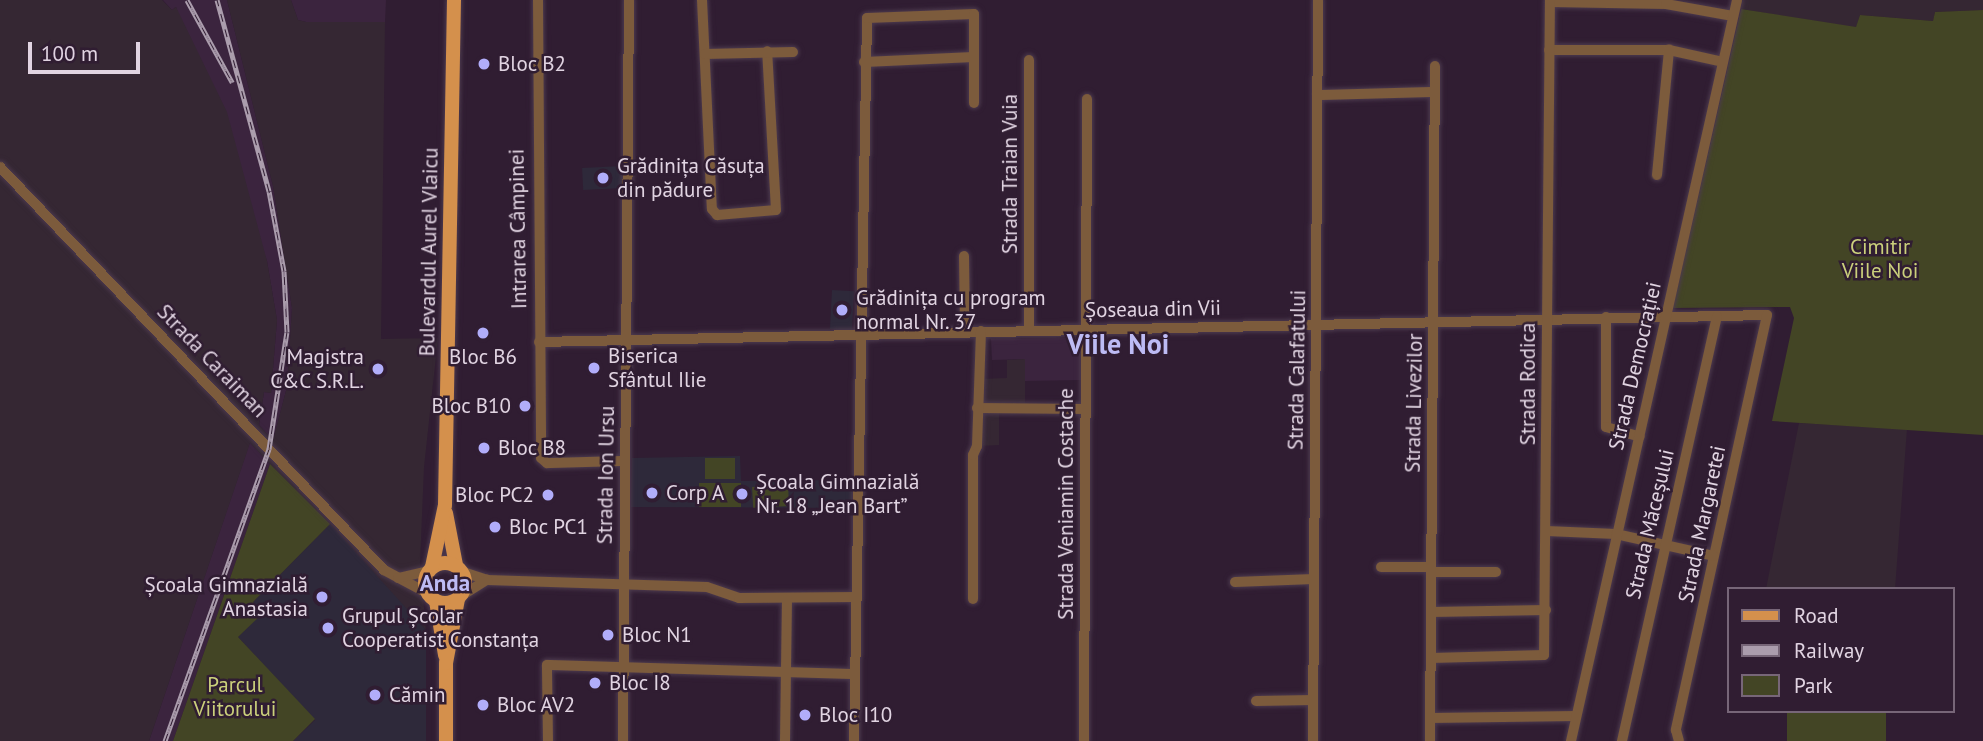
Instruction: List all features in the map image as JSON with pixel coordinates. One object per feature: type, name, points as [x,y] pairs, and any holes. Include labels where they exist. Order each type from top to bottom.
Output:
[{"type":"main road","name":"Bulevardul Aurel Vlaicu","points":[[430,569],[445,505],[454,0]]},
{"type":"main road","name":"Bulevardul Aurel Vlaicu","points":[[445,505],[459,568]]},
{"type":"main road","points":[[446,663],[432,598],[425,582],[430,569],[443,562],[459,568],[466,583],[460,598],[446,663],[446,741]]},
{"type":"main road","points":[[432,598],[460,598]]},
{"type":"street","name":"Intrarea Câmpinei","points":[[538,0],[541,458],[547,463],[625,461]]},
{"type":"street","name":"Strada Ion Ursu","points":[[623,741],[629,0]]},
{"type":"street","points":[[702,0],[712,209],[717,215],[776,210],[767,51]]},
{"type":"street","name":"Strada Calafatului","points":[[1313,741],[1318,0]]},
{"type":"street","name":"Strada Democrației","points":[[1571,741],[1737,0]]},
{"type":"street","points":[[1550,1],[1666,4],[1733,16]]},
{"type":"street","name":"Strada Rodica","points":[[1431,658],[1544,655],[1550,1]]},
{"type":"street","points":[[854,741],[859,335],[867,18],[974,14],[974,103]]},
{"type":"street","points":[[1549,50],[1669,50],[1723,62]]},
{"type":"street","points":[[1657,175],[1669,50]]},
{"type":"street","points":[[705,54],[793,52]]},
{"type":"street","points":[[864,61],[974,57]]},
{"type":"street","name":"Strada Traian Vuia","points":[[1029,60],[1029,330]]},
{"type":"street","name":"Strada Livezilor","points":[[1430,741],[1435,66]]},
{"type":"street","points":[[1317,95],[1434,92]]},
{"type":"street","name":"Strada Veniamin Costache","points":[[1084,741],[1087,99]]},
{"type":"street","name":"Strada Caraiman","points":[[0,167],[374,559],[398,578],[432,598]]},
{"type":"street","points":[[964,256],[965,331]]},
{"type":"street","name":"Șoseaua din Vii","points":[[539,342],[1667,315],[1767,315]]},
{"type":"street","name":"Strada Margaretei","points":[[1679,741],[1676,730],[1767,315]]},
{"type":"street","name":"Strada Măceșului","points":[[1622,741],[1717,316]]},
{"type":"street","points":[[1606,317],[1606,427],[1640,437]]},
{"type":"street","points":[[973,599],[973,455],[981,331]]},
{"type":"street","points":[[977,408],[1086,409]]},
{"type":"street","points":[[1547,531],[1616,534],[1714,556]]},
{"type":"street","points":[[1381,567],[1496,572]]},
{"type":"street","points":[[459,568],[487,580],[707,587],[739,598],[856,597]]},
{"type":"street","points":[[398,578],[430,569]]},
{"type":"street","points":[[1235,582],[1314,579]]},
{"type":"street","points":[[460,598],[487,580]]},
{"type":"street","points":[[785,741],[787,599]]},
{"type":"street","points":[[1431,612],[1546,610]]},
{"type":"street","points":[[548,741],[548,664],[855,674]]},
{"type":"street","points":[[1256,701],[1313,700]]},
{"type":"street","points":[[1430,718],[1576,716]]},
{"type":"shaded area","points":[[0,0],[162,0],[172,10],[176,7],[227,112],[267,261],[277,320],[271,393],[264,392],[259,425],[273,440],[287,387],[292,308],[273,186],[227,0],[291,0],[298,20],[306,22],[385,22],[381,339],[438,338],[424,467],[420,563],[426,630],[250,443],[149,741],[0,741]]},
{"type":"shaded area","points":[[163,0],[227,0],[273,186],[292,308],[287,387],[273,441],[259,425],[264,392],[271,393],[277,320],[267,261],[176,7],[172,10]]},
{"type":"shaded area","points":[[291,0],[386,0],[385,22],[306,22],[298,20]]},
{"type":"shaded area","points":[[1743,0],[1983,0],[1983,10],[1935,12],[1933,21],[1860,15],[1856,28],[1741,9]]},
{"type":"shaded area","name":"Grădinița Căsuța din pădure","points":[[622,166],[623,188],[583,190],[582,168]]},
{"type":"shaded area","name":"Grădinița cu program normal Nr. 37","points":[[832,290],[854,291],[852,330],[830,329]]},
{"type":"shaded area","points":[[1080,338],[1081,380],[1025,381],[1025,359],[992,360],[991,339]]},
{"type":"shaded area","points":[[1025,359],[1025,404],[999,405],[999,445],[980,446],[980,379],[1007,378],[1007,360]]},
{"type":"shaded area","points":[[1799,423],[1907,429],[1895,587],[1766,587]]},
{"type":"shaded area","points":[[250,442],[270,464],[173,741],[149,741]]},
{"type":"shaded area","name":"Școala Gimnazială Nr. 18 „Jean Bart”","points":[[740,456],[741,481],[852,480],[852,508],[631,507],[632,458]]},
{"type":"shaded area","name":"Grupul Școlar Cooperatist Constanța","points":[[330,524],[426,630],[426,741],[293,741],[315,720],[238,637],[262,613],[253,602]]},
{"type":"green space","name":"Cimitir Viile Noi","points":[[1741,9],[1856,27],[1860,15],[1933,21],[1935,12],[1983,10],[1983,435],[1772,421],[1794,318],[1790,307],[1673,308]]},
{"type":"green space","points":[[705,458],[735,458],[735,479],[705,479]]},
{"type":"green space","name":"Parcul Viitorului","points":[[270,464],[330,524],[253,602],[263,613],[238,637],[315,719],[293,741],[173,741]]},
{"type":"green space","points":[[699,483],[741,483],[741,507],[699,507]]},
{"type":"green space","points":[[788,485],[789,506],[753,508],[752,487]]},
{"type":"green space","points":[[1787,713],[1886,713],[1886,741],[1787,741]]},
{"type":"railway","points":[[187,0],[232,82]]},
{"type":"railway","points":[[165,741],[269,449],[287,332],[284,271],[269,191],[217,0]]},
{"type":"place","name":"Bloc B2","points":[[484,64]]},
{"type":"place","name":"Grădinița Căsuța din pădure","points":[[603,178]]},
{"type":"place","name":"Grădinița cu program normal Nr. 37","points":[[842,310]]},
{"type":"place","name":"Bloc B6","points":[[483,333]]},
{"type":"place","name":"Biserica Sfântul Ilie","points":[[594,368]]},
{"type":"place","name":"Magistra C&C S.R.L.","points":[[378,369]]},
{"type":"place","name":"Bloc B10","points":[[525,406]]},
{"type":"place","name":"Bloc B8","points":[[484,448]]},
{"type":"place","name":"Corp A","points":[[652,493]]},
{"type":"place","name":"Școala Gimnazială Nr. 18 „Jean Bart”","points":[[742,494]]},
{"type":"place","name":"Bloc PC2","points":[[548,495]]},
{"type":"place","name":"Bloc PC1","points":[[495,527]]},
{"type":"place","name":"Școala Gimnazială Anastasia","points":[[322,597]]},
{"type":"place","name":"Grupul Școlar Cooperatist Constanța","points":[[328,628]]},
{"type":"place","name":"Bloc N1","points":[[608,635]]},
{"type":"place","name":"Bloc I8","points":[[595,683]]},
{"type":"place","name":"Cămin","points":[[375,695]]},
{"type":"place","name":"Bloc AV2","points":[[483,705]]},
{"type":"place","name":"Bloc I10","points":[[805,715]]},
{"type":"district","name":"Viile Noi","points":[[1118,344]]},
{"type":"district","name":"Anda","points":[[445,583]]}]
